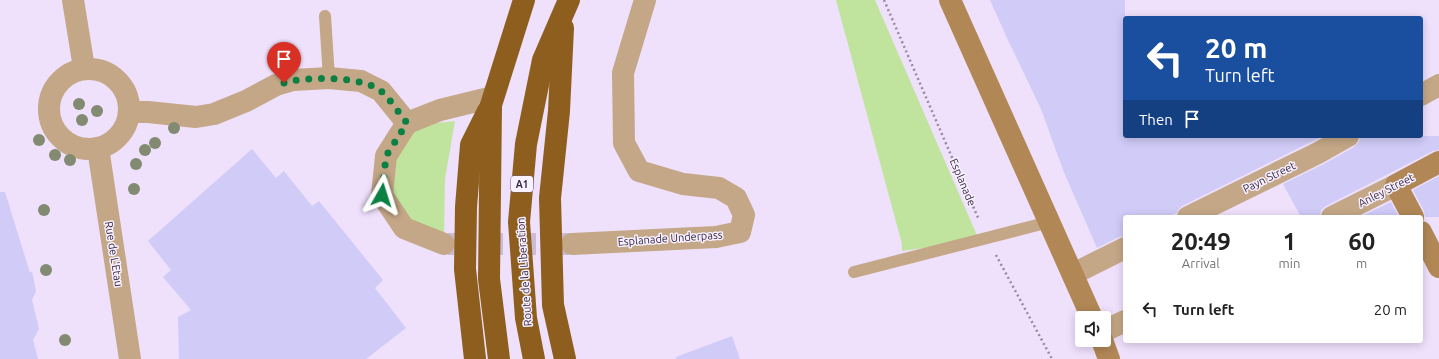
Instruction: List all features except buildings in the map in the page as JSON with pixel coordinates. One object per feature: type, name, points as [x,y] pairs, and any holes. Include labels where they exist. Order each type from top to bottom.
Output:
[{"type":"highway","points":[[475,359],[465,269],[466,207],[471,144],[492,101],[524,0]]},
{"type":"highway","name":"Route de la Liberation","points":[[534,359],[526,318],[519,222],[526,144],[544,60],[566,7]]},
{"type":"highway","name":"A1","points":[[565,359],[553,305],[550,198],[559,111],[566,7]]},
{"type":"highway","points":[[492,101],[489,279],[499,359]]},
{"type":"main road","points":[[950,0],[1089,311]]},
{"type":"main road","name":"Anley Street","points":[[1396,185],[1439,162]]},
{"type":"main road","points":[[1396,185],[1412,215]]},
{"type":"main road","points":[[1423,236],[1439,267]]},
{"type":"main road","points":[[1105,347],[1109,359]]},
{"type":"street","points":[[73,0],[84,68]]},
{"type":"street","name":"Esplanade Underpass","points":[[572,244],[716,237],[740,232],[744,215],[736,198],[719,188],[683,184],[639,171],[624,143],[623,73],[645,0]]},
{"type":"street","points":[[84,68],[107,72],[117,79],[125,88],[129,100],[130,112],[127,125],[120,135],[110,144],[98,148],[85,149],[72,145],[62,138],[53,128],[49,115],[49,102],[53,90],[61,79],[72,72],[84,68]]},
{"type":"street","points":[[130,112],[148,112],[196,118],[214,114],[246,102],[276,85],[293,80],[329,78],[360,81],[381,91],[407,123]]},
{"type":"street","points":[[1423,94],[1439,85]]},
{"type":"street","points":[[444,244],[404,228],[382,195],[386,156],[407,123],[440,110],[492,101]]},
{"type":"street","name":"Payn Street","points":[[1192,215],[1318,153],[1344,138]]},
{"type":"street","name":"Rue de L'Etau","points":[[98,148],[130,359]]},
{"type":"street","name":"Anley Street","points":[[1336,215],[1396,185]]},
{"type":"street","points":[[1073,274],[1123,249]]},
{"type":"street","points":[[1111,328],[1123,322]]},
{"type":"lane","points":[[325,16],[329,78]]},
{"type":"lane","points":[[854,272],[1049,222]]},
{"type":"path","name":"Esplanade","points":[[884,0],[981,223]]},
{"type":"path","points":[[994,251],[1052,359]]},
{"type":"green space","points":[[836,0],[875,0],[979,240],[902,251],[902,244]]},
{"type":"green space","points":[[455,121],[445,179],[444,236],[409,222],[392,201],[398,146],[412,131],[428,124]]},
{"type":"tunnel","points":[[448,244],[569,244]]},
{"type":"route","points":[[284,83],[293,80],[329,78],[360,81],[381,91],[407,123],[386,156],[382,195]]}]
